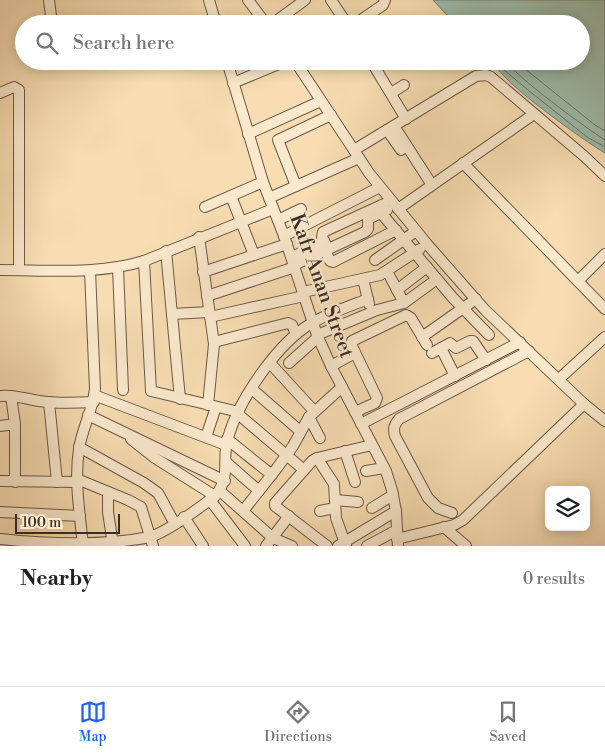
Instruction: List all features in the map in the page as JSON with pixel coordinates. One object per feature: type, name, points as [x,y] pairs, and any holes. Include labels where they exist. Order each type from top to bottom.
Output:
[{"type":"street","points":[[49,0],[51,15]]},
{"type":"street","points":[[209,0],[213,15]]},
{"type":"street","points":[[248,0],[259,15]]},
{"type":"street","points":[[284,15],[305,0]]},
{"type":"street","points":[[331,0],[341,15]]},
{"type":"street","points":[[368,15],[383,5],[385,0]]},
{"type":"street","name":"Kafr Anan Street","points":[[230,70],[262,182],[286,240],[317,336],[384,468],[396,511],[397,538]]},
{"type":"street","points":[[233,82],[263,70]]},
{"type":"street","points":[[301,70],[380,187],[427,244],[476,299],[584,404],[605,421]]},
{"type":"street","points":[[377,70],[406,119]]},
{"type":"street","points":[[269,198],[357,154],[391,128],[482,74],[491,77],[605,176]]},
{"type":"street","points":[[391,93],[404,85]]},
{"type":"street","points":[[0,93],[14,87],[19,90],[19,270]]},
{"type":"street","points":[[248,134],[321,101]]},
{"type":"street","points":[[207,296],[294,263],[326,247],[368,231],[368,219],[432,185],[534,114]]},
{"type":"street","points":[[296,186],[278,142],[280,138],[331,115]]},
{"type":"street","points":[[391,128],[400,150]]},
{"type":"street","points":[[391,128],[432,185]]},
{"type":"street","points":[[463,163],[605,309]]},
{"type":"street","points":[[205,207],[262,182]]},
{"type":"street","points":[[203,272],[254,255],[286,240],[380,187]]},
{"type":"street","points":[[231,196],[254,255]]},
{"type":"street","points":[[394,205],[323,232],[322,237],[330,261],[333,262],[396,230]]},
{"type":"street","points":[[0,270],[90,271],[118,268],[144,261],[273,208]]},
{"type":"street","points":[[278,220],[301,209]]},
{"type":"street","points":[[382,213],[437,279],[490,335]]},
{"type":"street","points":[[375,260],[416,231]]},
{"type":"street","points":[[199,237],[215,354],[212,406],[206,437]]},
{"type":"street","points":[[370,244],[375,260],[404,303]]},
{"type":"street","points":[[172,314],[210,314],[304,294],[384,273],[427,244]]},
{"type":"street","points":[[166,251],[180,399]]},
{"type":"street","points":[[578,281],[605,254]]},
{"type":"street","points":[[144,261],[151,389],[153,393],[238,413],[304,470]]},
{"type":"street","points":[[397,290],[427,267]]},
{"type":"street","points":[[118,268],[123,390]]},
{"type":"street","points":[[83,546],[77,481],[79,447],[94,399],[90,271]]},
{"type":"street","points":[[364,278],[371,313]]},
{"type":"street","points":[[289,363],[317,336],[371,313],[404,303],[437,279]]},
{"type":"street","points":[[0,539],[21,544],[68,546],[152,542],[217,492],[226,462],[227,442],[238,413],[270,362],[296,334],[335,307],[368,298]]},
{"type":"street","points":[[430,346],[463,308],[476,299]]},
{"type":"street","points":[[355,412],[375,403],[377,398],[351,345],[352,341],[404,315],[411,318],[430,346],[455,376]]},
{"type":"street","points":[[214,342],[288,323],[292,325],[296,334]]},
{"type":"street","points":[[559,379],[605,337]]},
{"type":"street","points":[[430,346],[450,343],[456,348],[472,341],[486,360]]},
{"type":"street","points":[[361,424],[520,342]]},
{"type":"street","points":[[452,513],[438,508],[428,498],[395,436],[396,423],[399,419],[529,351]]},
{"type":"street","points":[[331,366],[355,353]]},
{"type":"street","points":[[270,362],[311,414],[320,438]]},
{"type":"street","points":[[243,511],[272,475],[311,414],[342,387]]},
{"type":"street","points":[[252,389],[300,431]]},
{"type":"street","points":[[0,396],[48,402],[94,399],[206,437],[227,442],[272,475]]},
{"type":"street","points":[[11,396],[15,424],[15,482]]},
{"type":"street","points":[[48,402],[57,482]]},
{"type":"street","points":[[367,546],[454,524],[470,514],[584,404]]},
{"type":"street","points":[[88,415],[129,436],[144,441],[217,492],[243,511],[271,543],[292,546]]},
{"type":"street","points":[[0,426],[15,424]]},
{"type":"street","points":[[129,436],[135,444],[155,458],[217,492],[245,546]]},
{"type":"street","points":[[327,546],[275,506],[275,503],[312,461],[372,445]]},
{"type":"street","points":[[79,447],[144,483],[158,493],[175,524]]},
{"type":"street","points":[[345,451],[355,482]]},
{"type":"street","points":[[318,458],[334,484],[336,518],[343,544],[396,511]]},
{"type":"street","points":[[226,462],[259,491]]},
{"type":"street","points":[[366,471],[384,468]]},
{"type":"street","points":[[0,481],[77,481],[108,492],[141,508],[152,542]]},
{"type":"street","points":[[108,492],[108,512],[113,545]]},
{"type":"street","points":[[372,508],[393,495]]},
{"type":"street","points":[[320,511],[335,504],[358,502]]},
{"type":"street","points":[[0,512],[80,516]]},
{"type":"street","points":[[271,543],[289,516]]},
{"type":"street","points":[[184,517],[203,546]]},
{"type":"street","points":[[444,527],[466,546]]},
{"type":"water","points":[[433,0],[605,0],[605,153],[563,125],[527,97],[499,70],[590,70],[590,15],[447,15]]}]
